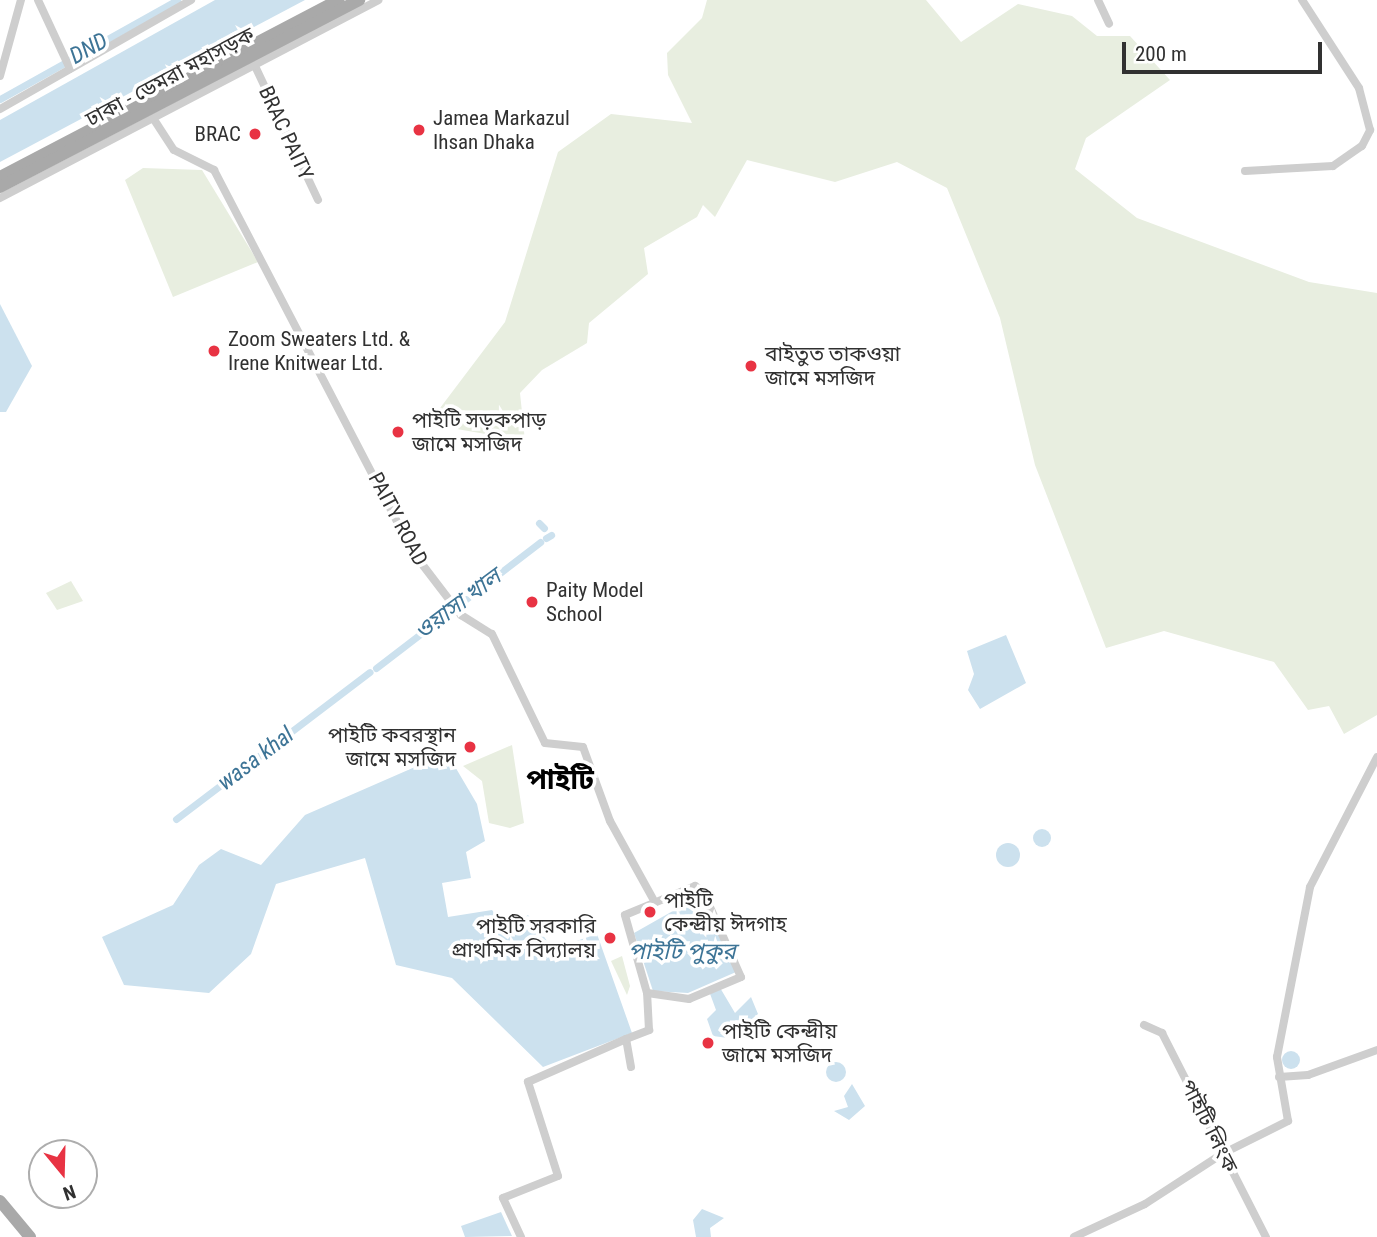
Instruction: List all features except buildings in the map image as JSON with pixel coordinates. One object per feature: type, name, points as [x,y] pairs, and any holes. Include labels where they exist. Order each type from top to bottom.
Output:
[{"type":"main road","name":"ঢাকা - ডেমরা মহাসড়ক","points":[[0,177],[338,0]]},
{"type":"main road","name":"ঢাকা - ডেমরা মহাসড়ক","points":[[0,187],[359,0]]},
{"type":"main road","points":[[0,1201],[30,1237]]},
{"type":"street","points":[[0,76],[21,0]]},
{"type":"street","points":[[38,0],[70,69]]},
{"type":"street","points":[[0,109],[191,0]]},
{"type":"street","points":[[0,198],[378,0]]},
{"type":"street","points":[[1098,0],[1109,24]]},
{"type":"street","points":[[1245,171],[1333,166],[1362,146],[1370,130],[1359,88],[1302,0]]},
{"type":"street","name":"BRAC PAITY","points":[[255,66],[318,200]]},
{"type":"street","name":"PAITY ROAD","points":[[153,118],[174,150],[214,170],[412,551],[461,615],[492,634],[545,743],[583,747],[610,821],[653,899]]},
{"type":"street","points":[[1074,1237],[1145,1204],[1222,1154],[1288,1121],[1279,1077],[1282,1012],[1310,887],[1377,757]]},
{"type":"street","points":[[521,1237],[503,1198],[558,1176],[528,1082],[649,1030],[647,993],[625,915],[653,899],[695,886],[703,891],[741,977],[689,999],[647,993]]},
{"type":"street","name":"পাইটি লিংক","points":[[1144,1025],[1162,1033],[1266,1237]]},
{"type":"street","points":[[626,1039],[631,1067]]},
{"type":"street","points":[[1279,1077],[1308,1075],[1377,1050]]},
{"type":"shaded area","points":[[707,0],[926,0],[961,42],[1018,4],[1072,16],[1097,36],[1130,36],[1170,80],[1086,138],[1075,169],[1137,218],[1309,282],[1377,293],[1377,715],[1344,734],[1329,706],[1308,710],[1274,662],[1164,631],[1106,648],[1035,465],[1000,318],[947,188],[897,162],[835,182],[747,160],[715,217],[703,205],[697,217],[644,248],[648,274],[589,323],[587,343],[542,370],[520,393],[525,441],[428,424],[505,322],[558,152],[611,114],[692,123],[668,75],[667,53],[702,18]]},
{"type":"shaded area","points":[[143,168],[202,170],[258,262],[173,297],[125,180]]},
{"type":"shaded area","points":[[71,581],[83,601],[57,610],[46,593]]},
{"type":"shaded area","points":[[512,745],[524,823],[510,828],[489,823],[482,781],[463,766]]},
{"type":"shaded area","points":[[622,956],[630,986],[627,995],[611,961]]},
{"type":"water","points":[[215,0],[305,0],[0,162],[0,120]]},
{"type":"water","points":[[0,304],[32,366],[6,412],[0,412]]},
{"type":"water","points":[[1006,635],[1026,683],[980,709],[968,690],[974,674],[967,651]]},
{"type":"water","points":[[447,753],[477,804],[485,841],[466,852],[471,878],[442,883],[448,917],[492,910],[507,929],[528,915],[553,949],[597,934],[632,1033],[543,1067],[452,978],[396,965],[365,858],[276,884],[251,954],[209,993],[124,985],[102,937],[173,905],[199,865],[221,849],[261,865],[305,815]]},
{"type":"water","points":[[1042,829],[1048,832],[1051,838],[1048,844],[1042,847],[1036,844],[1033,838],[1036,832]]},
{"type":"water","points":[[1008,843],[1017,846],[1020,855],[1017,864],[1008,867],[999,864],[996,855],[999,846]]},
{"type":"water","name":"পাইটি পুকুর","points":[[687,903],[706,904],[736,972],[688,993],[653,991],[634,933]]},
{"type":"water","points":[[719,986],[735,1013],[751,997],[758,1014],[728,1038],[713,1036],[707,1019],[716,1010],[709,991]]},
{"type":"water","points":[[1291,1051],[1297,1054],[1300,1060],[1297,1066],[1291,1069],[1285,1066],[1282,1060],[1285,1054]]},
{"type":"water","points":[[836,1062],[843,1065],[846,1072],[843,1079],[836,1082],[829,1079],[826,1072],[829,1065]]},
{"type":"water","points":[[852,1084],[865,1106],[849,1120],[834,1111],[848,1107],[844,1096]]},
{"type":"water","points":[[702,1209],[724,1218],[710,1228],[711,1237],[696,1237],[693,1220]]},
{"type":"water","points":[[501,1212],[512,1236],[465,1237],[461,1226]]},
{"type":"waterway","name":"DND","points":[[0,99],[177,0]]},
{"type":"waterway","name":"wasa khal","points":[[539,523],[544,528]]},
{"type":"waterway","name":"wasa khal","points":[[546,538],[551,535]]},
{"type":"waterway","name":"ওয়াসা খাল","points":[[376,668],[540,542]]},
{"type":"waterway","name":"wasa khal","points":[[176,819],[370,672]]},
{"type":"place","name":"Jamea Markazul Ihsan Dhaka","points":[[419,130]]},
{"type":"place","name":"BRAC","points":[[255,134]]},
{"type":"place","name":"Zoom Sweaters Ltd. & Irene Knitwear Ltd.","points":[[214,351]]},
{"type":"place","name":"বাইতুত তাকওয়া জামে মসজিদ","points":[[751,366]]},
{"type":"place","name":"পাইটি সড়কপাড় জামে মসজিদ","points":[[398,432]]},
{"type":"place","name":"Paity Model School","points":[[532,602]]},
{"type":"place","name":"পাইটি কবরস্থান জামে মসজিদ","points":[[470,747]]},
{"type":"place","name":"পাইটি কেন্দ্রীয় ঈদগাহ","points":[[650,912]]},
{"type":"place","name":"পাইটি সরকারি প্রাথমিক বিদ্যালয়","points":[[610,938]]},
{"type":"place","name":"পাইটি কেন্দ্রীয় জামে মসজিদ","points":[[708,1043]]},
{"type":"district","name":"পাইটি","points":[[560,780]]}]
